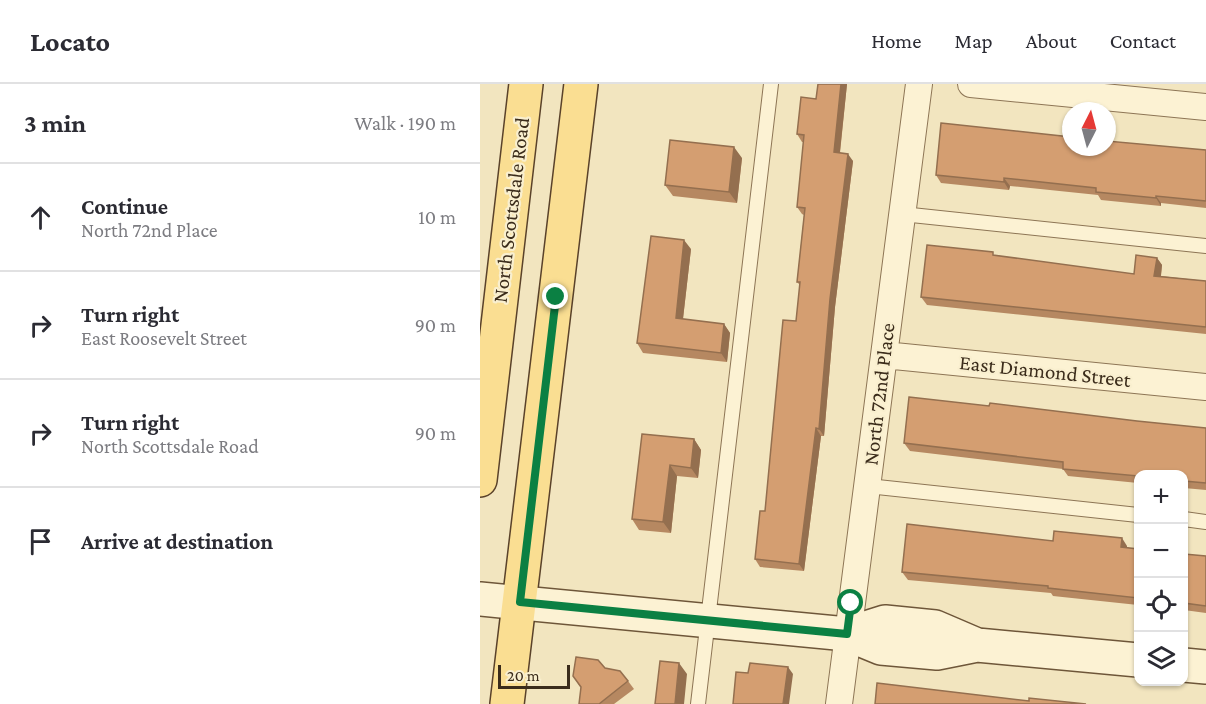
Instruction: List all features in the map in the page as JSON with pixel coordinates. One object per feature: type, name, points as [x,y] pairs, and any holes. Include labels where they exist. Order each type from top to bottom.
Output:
[{"type":"main road","name":"North Scottsdale Road","points":[[480,480],[526,84]]},
{"type":"main road","points":[[507,704],[581,84]]},
{"type":"street","name":"North 72nd Place","points":[[839,704],[919,84]]},
{"type":"street","points":[[971,84],[1206,107]]},
{"type":"street","name":"East Diamond Street","points":[[884,355],[1206,387]]},
{"type":"street","points":[[480,599],[847,634],[885,622],[935,627],[977,645],[1134,660]]},
{"type":"street","points":[[1188,665],[1206,667]]},
{"type":"lane","points":[[698,704],[771,84]]},
{"type":"lane","points":[[902,214],[1206,246]]},
{"type":"lane","points":[[868,486],[1134,515]]},
{"type":"lane","points":[[1188,520],[1206,522]]},
{"type":"building","points":[[818,84],[841,84],[834,152],[848,154],[830,299],[819,429],[816,428],[799,564],[755,559],[760,511],[765,511],[783,320],[796,321],[800,282],[797,282],[805,208],[797,207],[804,135],[797,134],[801,97],[816,99]]},
{"type":"building","points":[[941,123],[1062,136],[1062,156],[1116,156],[1116,142],[1206,150],[1206,201],[1096,192],[1096,188],[1004,178],[1004,182],[936,175]]},
{"type":"building","points":[[670,140],[734,147],[729,192],[665,185]]},
{"type":"building","points":[[651,236],[684,240],[676,318],[724,324],[721,353],[637,343]]},
{"type":"building","points":[[927,245],[993,252],[993,255],[1134,274],[1136,255],[1157,258],[1154,276],[1206,281],[1206,327],[921,297]]},
{"type":"building","points":[[909,397],[989,406],[990,403],[1206,428],[1206,483],[1188,481],[1188,470],[1134,470],[1134,476],[1063,469],[1063,462],[904,443]]},
{"type":"building","points":[[642,434],[694,439],[691,468],[670,465],[663,522],[632,519]]},
{"type":"building","points":[[907,524],[1053,541],[1054,531],[1122,538],[1121,547],[1134,549],[1134,598],[1048,588],[1048,586],[902,572]]},
{"type":"building","points":[[1188,554],[1206,556],[1206,606],[1188,604]]},
{"type":"building","points":[[576,657],[598,660],[605,668],[620,671],[628,681],[599,704],[579,704],[581,687],[573,676]]},
{"type":"building","points":[[660,661],[679,663],[675,704],[655,704]]},
{"type":"building","points":[[750,663],[788,667],[783,704],[733,704],[736,672],[748,673]]},
{"type":"building","points":[[877,683],[1029,701],[1029,698],[1086,704],[875,704]]},
{"type":"route","points":[[556,297],[520,602],[847,634],[851,603]]}]
